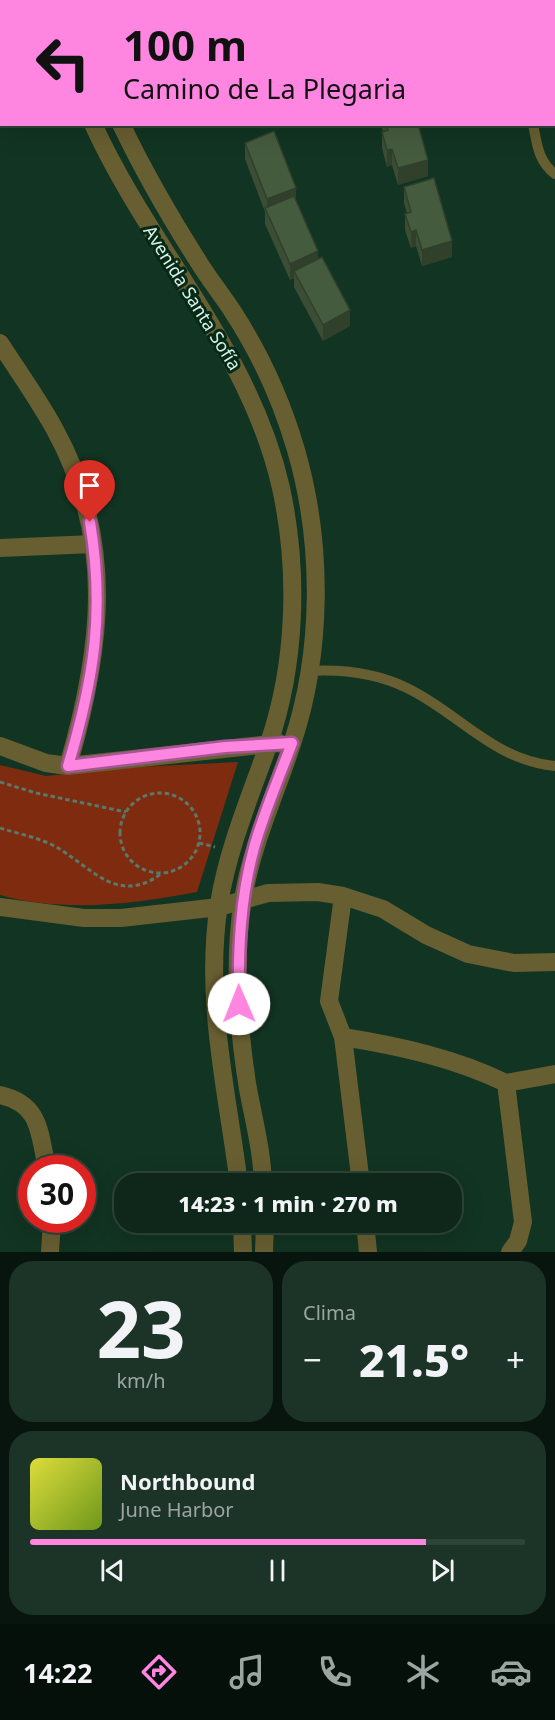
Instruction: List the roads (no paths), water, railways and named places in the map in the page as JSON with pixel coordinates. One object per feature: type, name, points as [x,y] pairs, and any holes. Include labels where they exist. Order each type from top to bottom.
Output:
[{"type":"street","name":"Avenida Santa Sofía","points":[[94,126],[149,230],[231,356],[252,399],[272,455],[287,524],[292,595],[287,666],[269,742],[230,851],[215,941],[214,1006],[237,1173]]},
{"type":"street","name":"Avenida Santa Sofía","points":[[122,126],[164,206],[254,346],[284,416],[305,487],[315,560],[315,616],[309,671],[292,743],[254,848],[243,898],[239,934],[239,1004],[244,1062],[259,1142],[262,1173]]},
{"type":"street","points":[[0,343],[54,429],[68,458],[85,504],[93,544],[98,598],[95,655],[85,706],[68,766]]},
{"type":"street","points":[[0,548],[93,544]]},
{"type":"street","points":[[0,746],[46,763],[68,766],[269,742],[292,743]]},
{"type":"street","points":[[0,907],[84,918],[121,918],[219,907],[243,898],[293,891],[343,896],[383,909],[426,935],[468,954],[514,963],[555,962]]},
{"type":"street","points":[[343,896],[329,1000],[343,1037],[360,1173]]},
{"type":"street","points":[[343,1037],[408,1048],[480,1070],[506,1083],[555,1074]]},
{"type":"street","points":[[506,1083],[523,1222],[518,1241],[510,1252]]},
{"type":"street","points":[[0,1095],[20,1100],[32,1112],[38,1126],[44,1155]]},
{"type":"street","points":[[50,1252],[51,1233]]},
{"type":"street","points":[[242,1233],[243,1252]]},
{"type":"street","points":[[264,1252],[265,1233]]},
{"type":"street","points":[[366,1233],[368,1252]]},
{"type":"lane","points":[[533,126],[539,155],[547,168],[555,174]]},
{"type":"lane","points":[[309,671],[350,671],[390,681],[426,699],[511,755],[555,766]]}]
